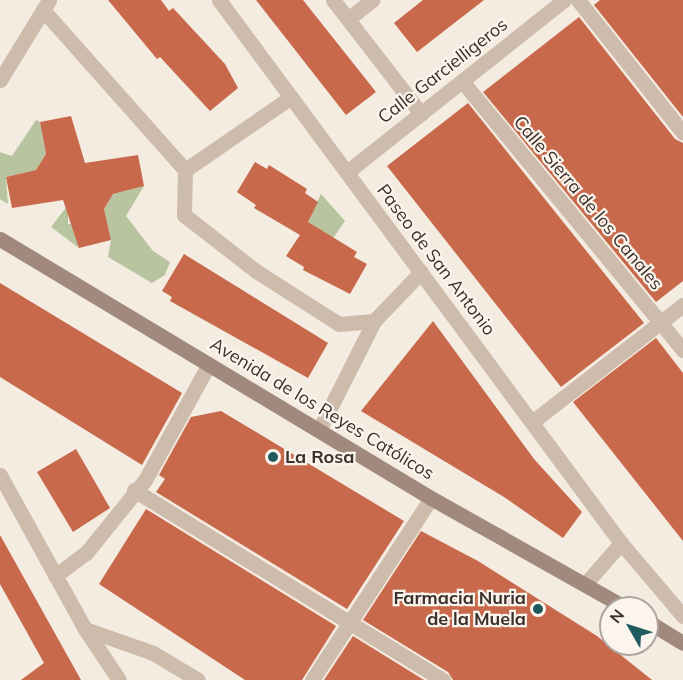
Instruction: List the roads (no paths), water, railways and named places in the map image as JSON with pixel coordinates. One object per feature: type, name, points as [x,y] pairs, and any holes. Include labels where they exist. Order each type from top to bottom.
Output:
[{"type":"main road","name":"Avenida de los Reyes Católicos","points":[[0,239],[431,498],[607,596]]},
{"type":"main road","points":[[659,628],[683,643]]},
{"type":"street","name":"Paseo de San Antonio","points":[[219,0],[621,543],[683,616]]},
{"type":"street","points":[[333,0],[421,114]]},
{"type":"street","points":[[348,19],[372,0]]},
{"type":"street","name":"Calle Garcielligeros","points":[[347,172],[564,0]]},
{"type":"street","points":[[578,0],[683,133]]},
{"type":"street","points":[[0,80],[46,5],[185,170],[184,215],[256,271],[339,324],[374,321]]},
{"type":"street","name":"Calle Sierra de los Canales","points":[[462,81],[683,350]]},
{"type":"street","points":[[185,170],[291,97]]},
{"type":"street","points":[[319,430],[374,321],[421,272]]},
{"type":"street","points":[[532,422],[683,305]]},
{"type":"street","points":[[56,576],[86,553],[134,490],[145,480],[209,364]]},
{"type":"street","points":[[0,475],[85,629],[119,680]]},
{"type":"street","points":[[134,490],[351,621],[443,680]]},
{"type":"street","points":[[312,680],[431,498]]},
{"type":"street","points":[[586,583],[621,543]]},
{"type":"street","points":[[85,629],[153,653],[198,680]]},
{"type":"place","name":"La Rosa","points":[[273,457]]},
{"type":"place","name":"Farmacia Nuria de la Muela","points":[[538,609]]}]
